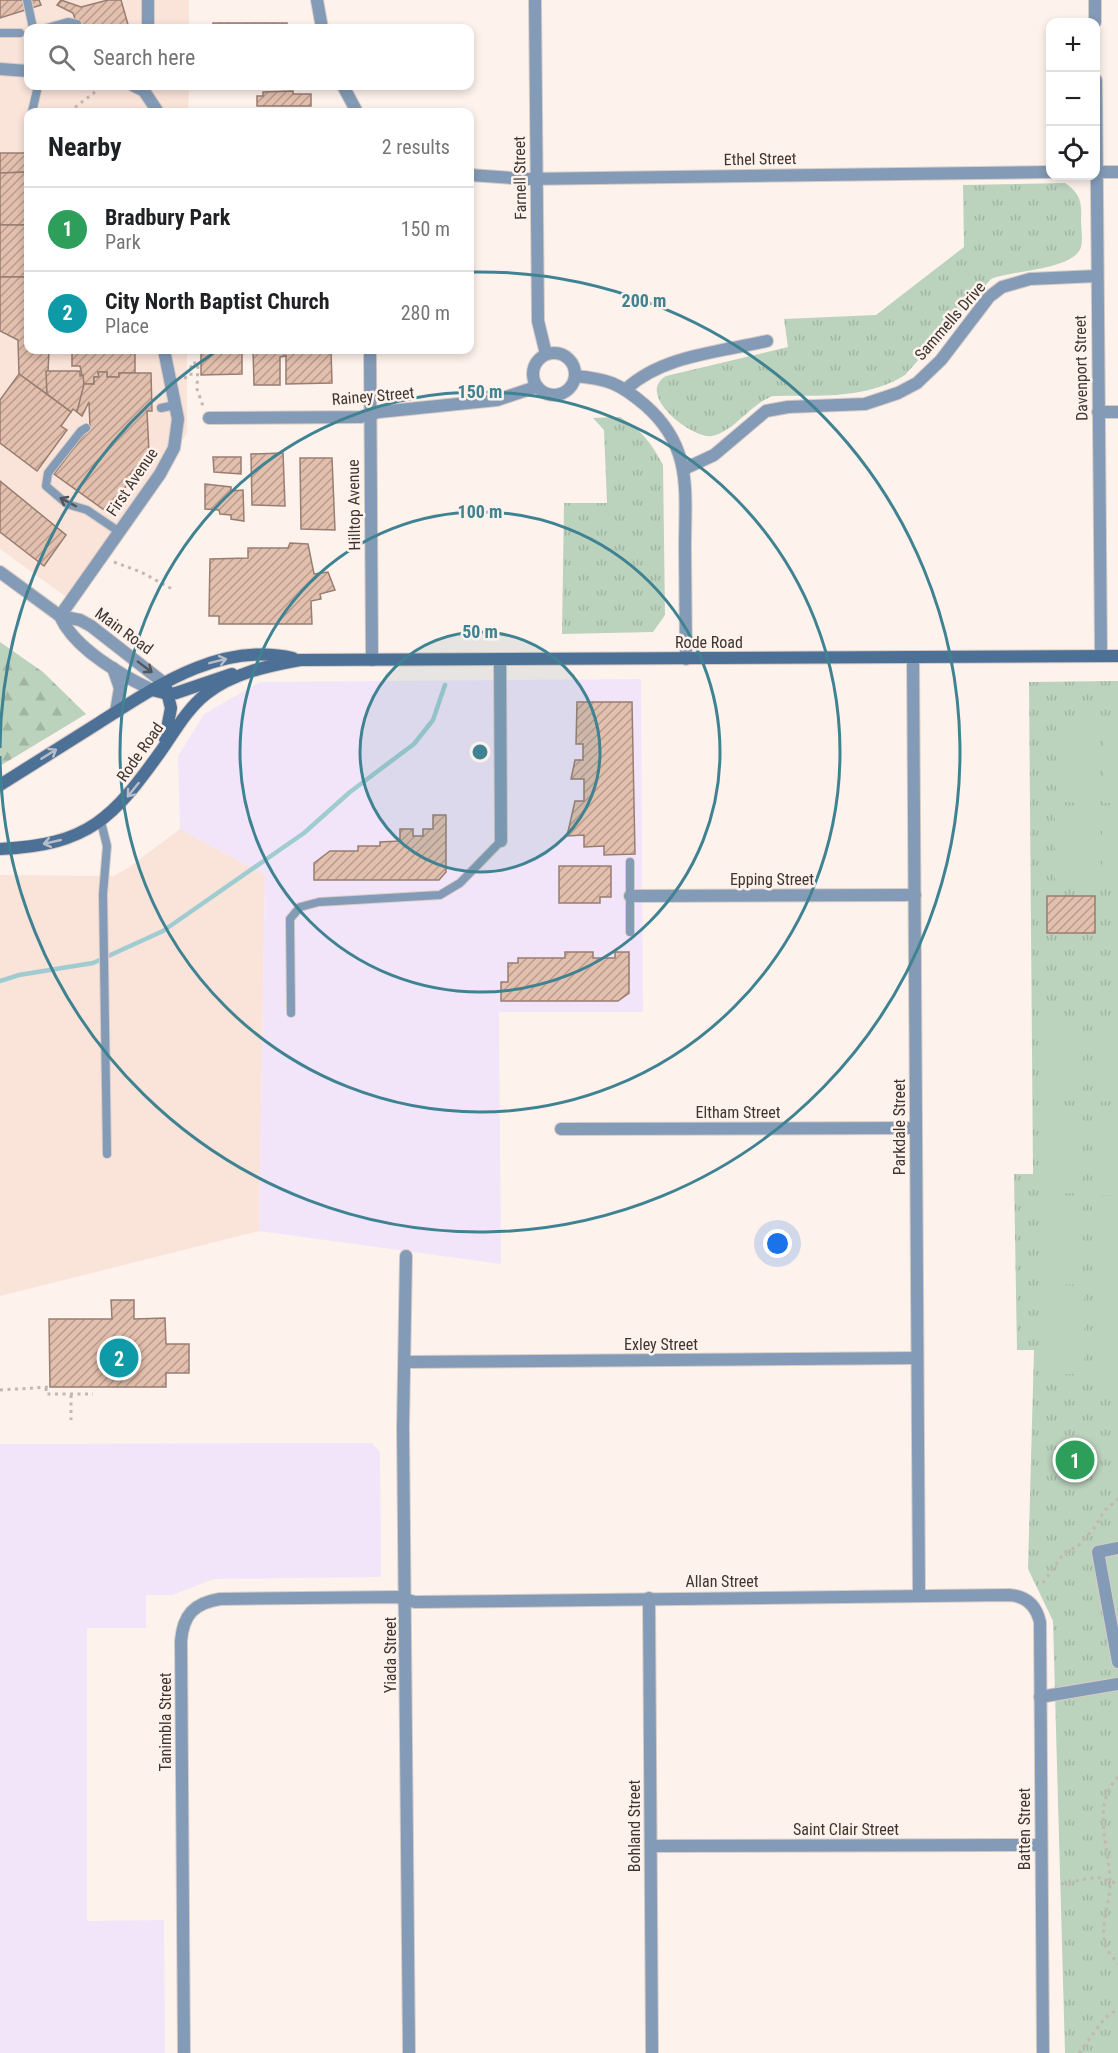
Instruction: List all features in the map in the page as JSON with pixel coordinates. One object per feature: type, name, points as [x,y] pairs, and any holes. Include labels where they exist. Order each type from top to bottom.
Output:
[{"type":"main road","name":"Rode Road","points":[[0,785],[152,690],[166,688],[209,663],[237,657],[268,655],[300,660],[372,660],[1118,656]]},
{"type":"main road","name":"Rode Road","points":[[0,849],[54,842],[101,822],[133,791],[198,701],[220,685],[251,671],[300,660]]},
{"type":"main road","points":[[159,754],[170,718],[166,688],[251,671]]},
{"type":"street","points":[[148,0],[148,24]]},
{"type":"street","points":[[317,0],[321,24]]},
{"type":"street","name":"Farnell Street","points":[[535,0],[538,321],[546,354]]},
{"type":"street","points":[[1095,0],[1095,18]]},
{"type":"street","points":[[0,69],[24,72]]},
{"type":"street","points":[[142,90],[155,108]]},
{"type":"street","points":[[345,90],[355,108]]},
{"type":"street","name":"Ethel Street","points":[[474,175],[537,178],[1046,172]]},
{"type":"street","points":[[1100,172],[1118,172]]},
{"type":"street","name":"Davenport Street","points":[[1096,180],[1101,656]]},
{"type":"street","name":"Sammells Drive","points":[[684,469],[714,455],[766,411],[788,406],[866,404],[898,393],[917,383],[941,360],[989,297],[1002,288],[1030,279],[1096,276]]},
{"type":"street","points":[[627,389],[642,375],[664,364],[767,341]]},
{"type":"street","points":[[553,353],[567,357],[572,362],[575,376],[569,389],[563,394],[549,395],[537,387],[533,369],[546,354],[553,353]]},
{"type":"street","name":"First Avenue","points":[[60,616],[167,462],[177,433],[175,405],[165,354]]},
{"type":"street","name":"Hilltop Avenue","points":[[370,354],[372,660]]},
{"type":"street","points":[[575,376],[609,380],[627,389],[667,427],[677,445],[684,469],[686,658]]},
{"type":"street","name":"Rainey Street","points":[[209,418],[370,414],[497,400],[537,387]]},
{"type":"street","points":[[1098,412],[1118,412]]},
{"type":"street","name":"Main Road","points":[[0,572],[60,616],[80,620],[91,627],[166,688]]},
{"type":"street","name":"Main Road","points":[[60,616],[69,634],[113,668],[152,690]]},
{"type":"street","name":"Parkdale Street","points":[[913,657],[919,1596]]},
{"type":"street","points":[[500,659],[501,841]]},
{"type":"street","points":[[113,668],[120,688],[116,712]]},
{"type":"street","name":"Epping Street","points":[[630,896],[915,895]]},
{"type":"street","name":"Eltham Street","points":[[561,1129],[915,1128]]},
{"type":"street","name":"Yiada Street","points":[[406,1256],[403,1428],[409,2053]]},
{"type":"street","name":"Exley Street","points":[[405,1362],[917,1358]]},
{"type":"street","points":[[1118,1548],[1098,1551],[1118,1662]]},
{"type":"street","name":"Allan Street","points":[[406,1599],[415,1602],[1016,1595],[1034,1607]]},
{"type":"street","name":"Tanimbla Street","points":[[184,2053],[182,1641],[188,1614],[201,1603],[220,1599],[397,1597],[406,1599]]},
{"type":"street","name":"Bohland Street","points":[[649,1598],[652,2053]]},
{"type":"street","name":"Batten Street","points":[[1034,1607],[1040,1622],[1042,2053]]},
{"type":"street","points":[[1040,1697],[1118,1684]]},
{"type":"street","name":"Saint Clair Street","points":[[651,1846],[1041,1845]]},
{"type":"lane","points":[[27,0],[32,24]]},
{"type":"lane","points":[[61,24],[68,22],[77,24]]},
{"type":"lane","points":[[0,33],[20,33]]},
{"type":"lane","points":[[33,108],[37,90]]},
{"type":"lane","points":[[161,408],[175,405]]},
{"type":"lane","points":[[86,428],[81,431],[48,473],[46,486],[67,504],[87,510],[118,531]]},
{"type":"lane","points":[[101,822],[107,846],[104,926],[107,1154]]},
{"type":"lane","points":[[291,1013],[290,919],[300,907],[319,902],[440,895],[460,883],[501,841]]},
{"type":"lane","points":[[630,862],[630,932]]},
{"type":"path","points":[[74,108],[95,92]]},
{"type":"path","points":[[184,378],[190,376],[191,363],[198,363],[197,389],[209,418]]},
{"type":"path","points":[[114,562],[172,589]]},
{"type":"path","points":[[0,1390],[48,1388],[46,1394],[93,1394]]},
{"type":"path","points":[[71,1394],[71,1420]]},
{"type":"path","points":[[1043,1583],[1065,1553],[1078,1546],[1096,1527],[1104,1511],[1118,1499]]},
{"type":"path","points":[[1118,1777],[1110,1785],[1102,1823],[1110,1880],[1104,1930],[1106,1947],[1118,1964]]},
{"type":"path","points":[[1060,1884],[1097,1877],[1118,1884]]},
{"type":"path","points":[[1078,2053],[1105,2018],[1118,2009]]},
{"type":"shaded area","points":[[0,0],[189,0],[189,24],[24,24],[24,90],[189,90],[188,108],[24,108],[24,354],[187,354],[187,433],[76,604],[0,549]]},
{"type":"shaded area","points":[[641,679],[643,1012],[499,1012],[501,1264],[259,1231],[265,875],[180,829],[178,756],[204,714],[260,682]]},
{"type":"shaded area","points":[[180,829],[265,875],[259,1231],[0,1296],[0,875],[113,876],[128,868]]},
{"type":"shaded area","points":[[372,1443],[380,1452],[381,1577],[214,1579],[172,1595],[146,1595],[146,1628],[87,1628],[87,1921],[164,1920],[165,2053],[0,2053],[0,1444]]},
{"type":"green space","points":[[1065,183],[1077,194],[1080,203],[1082,244],[1076,255],[1055,265],[991,279],[905,375],[874,389],[858,392],[824,396],[773,396],[757,405],[728,429],[712,436],[693,431],[681,424],[662,404],[657,394],[658,384],[666,376],[788,347],[784,319],[876,315],[964,247],[963,185]]},
{"type":"green space","points":[[620,417],[645,438],[663,465],[665,615],[653,632],[562,634],[564,503],[607,503],[604,430],[593,418]]},
{"type":"green space","points":[[0,642],[43,672],[86,714],[0,766]]},
{"type":"green space","points":[[1118,681],[1118,2053],[1065,2053],[1053,1621],[1028,1569],[1034,1350],[1017,1350],[1014,1174],[1033,1174],[1029,682]]},
{"type":"green space","points":[[1056,724],[1099,724],[1099,803],[1056,802]]},
{"type":"green space","points":[[1103,725],[1118,725],[1118,803],[1103,803]]},
{"type":"green space","points":[[1055,809],[1098,809],[1098,888],[1055,887]]},
{"type":"green space","points":[[1102,810],[1118,810],[1118,889],[1102,889]]},
{"type":"green space","points":[[1041,1018],[1083,1018],[1083,1100],[1041,1101]]},
{"type":"green space","points":[[1092,1019],[1118,1019],[1118,1101],[1093,1102]]},
{"type":"green space","points":[[1041,1111],[1083,1111],[1083,1193],[1041,1194]]},
{"type":"green space","points":[[1092,1112],[1118,1112],[1118,1195],[1092,1195]]},
{"type":"green space","points":[[1041,1202],[1083,1202],[1083,1284],[1041,1285]]},
{"type":"green space","points":[[1092,1204],[1118,1204],[1118,1286],[1092,1286]]},
{"type":"green space","points":[[1042,1292],[1084,1292],[1084,1374],[1042,1374]]},
{"type":"green space","points":[[1093,1293],[1118,1293],[1118,1376],[1093,1376]]},
{"type":"building","points":[[0,0],[39,0],[41,5],[0,18]]},
{"type":"building","points":[[61,0],[81,7],[108,0],[121,0],[128,24],[57,24],[56,22],[75,19],[73,13],[57,5]]},
{"type":"building","points":[[213,23],[287,23],[287,24]]},
{"type":"building","points":[[293,91],[293,94],[311,94],[311,106],[257,106],[257,96],[263,96],[263,92]]},
{"type":"building","points":[[0,153],[24,153],[24,172],[0,173]]},
{"type":"building","points":[[24,172],[24,225],[0,225],[0,173]]},
{"type":"building","points":[[0,225],[24,225],[24,277],[0,277]]},
{"type":"building","points":[[0,277],[24,277],[24,354],[49,354],[47,394],[19,374],[18,340],[0,331]]},
{"type":"building","points":[[72,354],[135,354],[135,373],[119,373],[119,377],[107,377],[107,372],[98,372],[99,377],[94,377],[94,384],[84,384],[80,366],[72,366]]},
{"type":"building","points":[[201,354],[242,354],[242,374],[201,375]]},
{"type":"building","points":[[253,354],[331,354],[332,383],[286,384],[286,356],[280,357],[280,385],[254,385]]},
{"type":"building","points":[[46,371],[80,371],[80,376],[83,375],[84,387],[77,412],[73,409],[71,412],[47,394]]},
{"type":"building","points":[[98,372],[107,372],[107,377],[119,377],[119,373],[151,373],[152,411],[147,411],[149,452],[130,475],[133,477],[107,512],[54,474],[90,427],[89,402],[82,416],[77,412],[84,384],[94,384],[94,377],[99,377]]},
{"type":"building","points":[[19,374],[71,412],[61,426],[67,430],[37,471],[0,443],[0,400]]},
{"type":"building","points":[[283,453],[285,506],[252,505],[251,454]]},
{"type":"building","points":[[213,457],[241,457],[241,474],[214,472]]},
{"type":"building","points":[[300,458],[332,458],[335,530],[301,529]]},
{"type":"building","points":[[0,481],[66,535],[44,566],[0,532]]},
{"type":"building","points":[[205,484],[231,487],[231,491],[243,490],[244,521],[231,519],[231,515],[220,514],[219,510],[205,509]]},
{"type":"building","points":[[290,543],[308,544],[314,574],[328,572],[335,590],[320,594],[321,599],[311,601],[312,624],[219,624],[219,616],[209,616],[210,559],[248,558],[248,548],[288,548]]},
{"type":"building","points":[[577,702],[632,702],[635,854],[604,855],[604,846],[584,847],[584,835],[567,836],[575,801],[584,801],[584,779],[571,779],[575,760],[583,760],[583,744],[576,744]]},
{"type":"building","points":[[433,815],[446,815],[446,872],[439,880],[314,880],[314,863],[330,851],[358,851],[358,846],[380,846],[380,842],[400,841],[400,829],[413,829],[413,836],[423,836],[423,829],[433,829]]},
{"type":"building","points":[[559,866],[611,866],[611,897],[600,897],[600,903],[559,903]]},
{"type":"building","points":[[1047,896],[1095,896],[1095,933],[1047,933]]},
{"type":"building","points":[[565,952],[593,952],[593,958],[615,958],[615,952],[629,952],[629,993],[618,1001],[501,1001],[501,982],[508,982],[508,963],[518,963],[518,958],[565,958]]},
{"type":"building","points":[[111,1300],[134,1300],[134,1319],[165,1318],[166,1344],[189,1344],[189,1373],[166,1373],[166,1387],[50,1387],[49,1319],[112,1319]]},
{"type":"waterway","points":[[0,981],[19,975],[93,963],[163,931],[304,833],[350,792],[414,744],[433,720],[445,685]]},
{"type":"place","name":"City North Baptist Church","points":[[119,1358]]},
{"type":"place","name":"Bradbury Park","points":[[1075,1460]]}]
